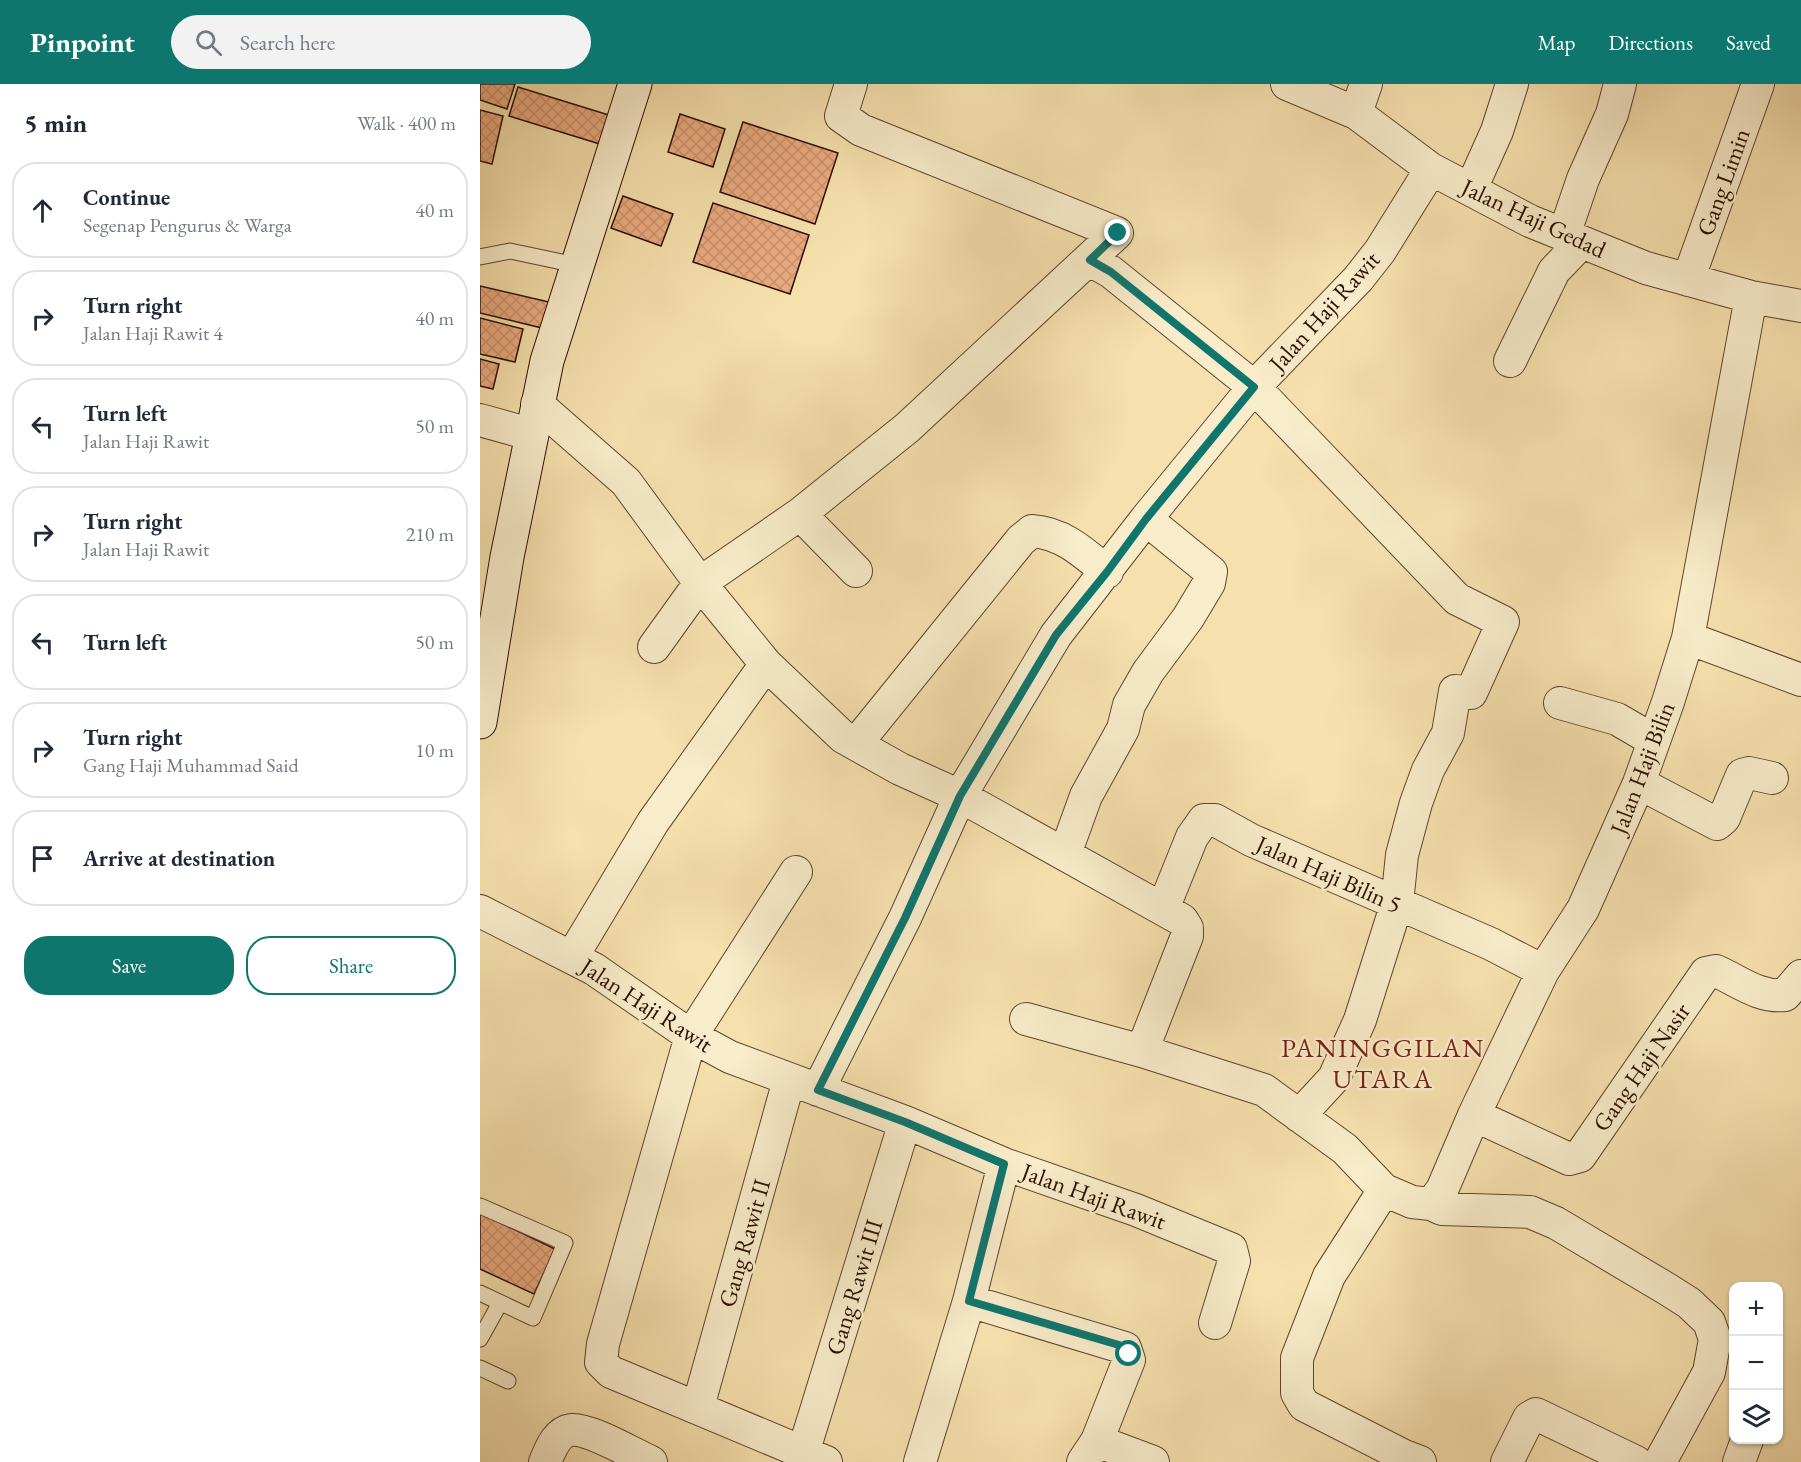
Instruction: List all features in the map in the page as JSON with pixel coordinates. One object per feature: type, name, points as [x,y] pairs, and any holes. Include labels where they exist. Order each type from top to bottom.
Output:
[{"type":"main road","points":[[480,722],[484,675],[534,419],[555,330],[635,84]]},
{"type":"street","points":[[654,647],[700,583],[800,513],[907,428],[1118,233],[861,130],[841,116],[851,84]]},
{"type":"street","name":"Jalan Haji Gedad","points":[[1287,84],[1361,98],[1431,169],[1530,221],[1646,268],[1750,297],[1801,306]]},
{"type":"street","points":[[1471,189],[1497,131],[1512,84]]},
{"type":"street","points":[[1510,361],[1572,239],[1582,179],[1612,114],[1620,84]]},
{"type":"street","name":"Gang Limin","points":[[1688,280],[1758,84]]},
{"type":"street","name":"Jalan Haji Rawit","points":[[818,1090],[905,918],[960,796],[1056,635],[1146,519],[1254,387],[1358,279],[1380,251],[1431,169]]},
{"type":"street","points":[[1090,260],[1111,272],[1254,387],[1457,599],[1503,622],[1471,693],[1455,691],[1448,733],[1428,770],[1413,813],[1402,855],[1397,903],[1360,1020],[1334,1078],[1299,1116]]},
{"type":"street","name":"Jalan Haji Bilin","points":[[1431,1204],[1442,1190],[1474,1115],[1543,971],[1584,909],[1639,783],[1688,638],[1750,297]]},
{"type":"street","points":[[480,420],[534,419],[626,482],[700,583],[766,664],[843,737],[900,769],[960,796],[1182,920],[1187,928],[1187,936],[1142,1051]]},
{"type":"street","points":[[800,513],[856,571]]},
{"type":"street","points":[[1065,854],[1086,796],[1123,729],[1129,705],[1148,672],[1188,618],[1209,583],[1211,572],[1202,562],[1146,519]]},
{"type":"street","points":[[856,744],[1021,540],[1032,531],[1045,532],[1069,542],[1107,572]]},
{"type":"street","points":[[1688,638],[1801,680]]},
{"type":"street","points":[[572,957],[653,822],[766,664]]},
{"type":"street","points":[[1560,703],[1617,719],[1653,740]]},
{"type":"street","points":[[1639,783],[1718,824],[1724,818],[1742,775],[1749,773],[1772,778]]},
{"type":"street","name":"Jalan Haji Bilin 5","points":[[1163,909],[1192,837],[1204,819],[1215,820],[1251,840],[1491,944],[1543,971]]},
{"type":"street","points":[[796,872],[691,1036],[603,1344],[601,1362],[611,1372],[814,1457]]},
{"type":"street","name":"Jalan Haji Rawit","points":[[480,911],[594,969],[691,1036],[730,1057],[905,1122],[1004,1164],[1136,1210],[1231,1249],[1234,1261],[1215,1323]]},
{"type":"street","name":"Gang Haji Nasir","points":[[1474,1115],[1569,1159],[1575,1159],[1580,1156],[1706,973],[1716,971],[1762,995],[1775,996],[1785,995],[1801,976]]},
{"type":"street","points":[[1026,1019],[1142,1051],[1264,1090],[1344,1149],[1384,1190],[1412,1202],[1431,1204],[1452,1211],[1530,1212],[1557,1223],[1689,1303],[1709,1322],[1715,1339],[1709,1372],[1660,1462]]},
{"type":"street","name":"Gang Rawit II","points":[[698,1407],[789,1080]]},
{"type":"street","name":"Gang Rawit III","points":[[814,1457],[905,1122]]},
{"type":"street","points":[[921,1462],[969,1301],[1004,1164]]},
{"type":"street","points":[[1384,1190],[1329,1276],[1297,1358],[1295,1377],[1297,1393],[1304,1405],[1408,1460]]},
{"type":"street","points":[[969,1301],[1125,1348],[1129,1360],[1090,1452],[1153,1462]]},
{"type":"street","points":[[1507,1462],[1529,1418],[1536,1414],[1636,1462]]},
{"type":"street","points":[[544,1462],[560,1436],[571,1430],[584,1432],[651,1462]]},
{"type":"street","points":[[1739,1462],[1746,1444]]},
{"type":"lane","points":[[480,257],[510,250],[576,265]]},
{"type":"lane","points":[[480,1206],[564,1243],[533,1318],[480,1293]]},
{"type":"lane","points":[[480,1339],[500,1303]]},
{"type":"lane","points":[[480,1368],[508,1381]]},
{"type":"building","points":[[480,84],[515,84],[507,109],[480,100]]},
{"type":"building","points":[[518,87],[612,116],[603,145],[509,116]]},
{"type":"building","points":[[480,110],[503,116],[492,164],[480,161]]},
{"type":"building","points":[[680,114],[725,129],[713,167],[668,152]]},
{"type":"building","points":[[743,122],[838,153],[815,224],[720,192]]},
{"type":"building","points":[[623,196],[673,214],[661,246],[611,228]]},
{"type":"building","points":[[713,203],[809,235],[790,294],[693,262]]},
{"type":"building","points":[[480,286],[549,302],[542,328],[480,313]]},
{"type":"building","points":[[480,318],[523,329],[515,362],[480,354]]},
{"type":"building","points":[[480,359],[499,364],[493,389],[480,386]]},
{"type":"building","points":[[480,1213],[555,1249],[534,1294],[480,1269]]},
{"type":"district","name":"PANINGGILAN UTARA","points":[[1383,1062]]},
{"type":"route","points":[[1118,233],[1090,260],[1111,272],[1254,387],[1146,519],[1056,635],[960,796],[905,918],[818,1090],[905,1122],[1004,1164],[998,1180],[969,1301],[1119,1345],[1129,1354]]}]
